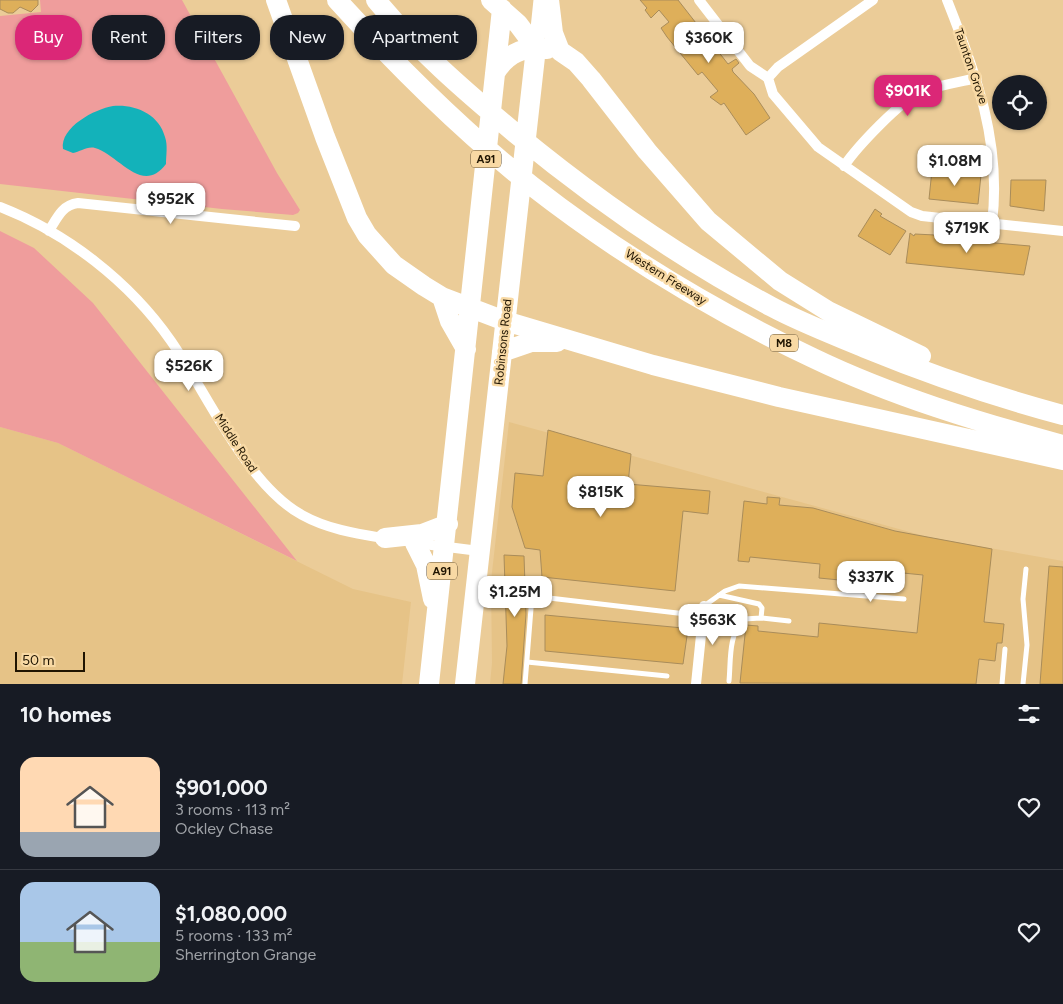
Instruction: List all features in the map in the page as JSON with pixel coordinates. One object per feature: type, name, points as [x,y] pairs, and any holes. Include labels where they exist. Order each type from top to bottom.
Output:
[{"type":"highway","points":[[276,0],[346,192],[367,235],[394,265],[442,297],[505,321],[589,346],[780,397],[1063,460]]},
{"type":"highway","name":"Western Freeway","points":[[337,0],[411,79],[473,136],[532,186],[641,263],[708,304],[813,358],[873,383],[983,423],[1063,445]]},
{"type":"highway","name":"M8","points":[[376,0],[396,23],[477,101],[538,152],[613,208],[713,274],[773,308],[940,378],[1005,400],[1063,415]]},
{"type":"highway","points":[[549,0],[556,45],[591,79],[647,151],[708,221],[780,280],[828,311],[905,350],[1018,396],[1063,409]]},
{"type":"highway","points":[[499,3],[536,48]]},
{"type":"highway","name":"A91","points":[[429,684],[471,309],[495,73],[499,3]]},
{"type":"highway","points":[[495,73],[511,54],[536,48],[550,50],[566,56]]},
{"type":"highway","name":"Robinsons Road","points":[[465,684],[536,48]]},
{"type":"highway","points":[[442,297],[450,321],[466,349]]},
{"type":"highway","points":[[502,352],[531,342],[557,342],[589,346]]},
{"type":"highway","points":[[385,538],[422,534],[448,524]]},
{"type":"highway","points":[[415,543],[426,565],[436,619]]},
{"type":"main road","name":"Robinsons Road","points":[[536,48],[541,0]]},
{"type":"street","points":[[699,0],[754,70],[771,76],[781,72],[790,61],[843,19],[872,0]]},
{"type":"street","name":"Taunton Grove","points":[[947,0],[977,78],[986,114],[996,175],[992,223]]},
{"type":"street","points":[[771,76],[773,94],[781,101],[818,147],[910,212],[922,216],[1063,231]]},
{"type":"street","points":[[844,166],[856,150],[912,97],[930,90],[977,78]]},
{"type":"street","points":[[49,231],[61,212],[72,204],[78,203],[295,226]]},
{"type":"street","name":"Middle Road","points":[[0,207],[49,231],[99,266],[145,308],[171,340],[254,470],[275,495],[300,514],[328,527],[415,543],[479,551]]},
{"type":"street","points":[[696,684],[704,611]]},
{"type":"lane","points":[[1023,684],[1027,645],[1023,599],[1026,569]]},
{"type":"lane","points":[[525,684],[532,596],[704,611],[719,595],[739,586],[904,600]]},
{"type":"lane","points":[[719,595],[759,604],[762,608],[761,618]]},
{"type":"lane","points":[[729,681],[733,634],[737,626],[744,619],[761,618],[789,621]]},
{"type":"lane","points":[[1002,684],[1005,649]]},
{"type":"lane","points":[[527,662],[667,676]]},
{"type":"shaded area","points":[[40,0],[182,0],[190,15],[175,15],[175,60],[215,60],[277,173],[300,210],[298,213],[293,215],[222,209],[0,184],[0,16],[41,12]]},
{"type":"shaded area","points":[[0,231],[34,248],[93,303],[297,561],[58,443],[0,427]]},
{"type":"shaded area","points":[[509,422],[928,537],[1063,561],[1063,684],[490,684],[492,663],[491,581]]},
{"type":"shaded area","points":[[0,427],[58,443],[353,589],[411,602],[402,684],[0,684]]},
{"type":"water","points":[[113,106],[130,107],[145,112],[162,129],[166,143],[166,164],[157,173],[148,176],[139,175],[95,148],[73,153],[63,149],[67,133],[80,120],[97,111]]},
{"type":"building","points":[[0,0],[38,0],[38,5],[31,12],[20,7],[13,13],[8,13],[0,9]]},
{"type":"building","points":[[640,0],[678,0],[728,64],[736,59],[739,63],[732,69],[733,72],[754,94],[770,118],[746,135],[724,103],[721,105],[710,97],[718,91],[702,72],[698,75],[667,37],[661,28],[669,22],[659,10],[651,18],[645,10],[647,8]]},
{"type":"building","points":[[950,169],[981,175],[978,204],[929,199],[932,170],[950,172]]},
{"type":"building","points":[[1011,180],[1046,180],[1044,211],[1010,206]]},
{"type":"building","points":[[875,209],[882,214],[880,216],[906,231],[890,255],[858,236]]},
{"type":"building","points":[[910,233],[914,236],[915,234],[935,235],[960,240],[1030,246],[1024,275],[906,263]]},
{"type":"building","points":[[548,430],[631,454],[628,484],[710,491],[708,514],[683,511],[675,591],[542,577],[540,550],[525,548],[512,507],[515,473],[543,476]]},
{"type":"building","points":[[767,497],[780,498],[779,505],[813,508],[895,531],[992,549],[984,622],[1004,624],[1002,643],[997,643],[995,661],[979,659],[976,684],[740,683],[746,625],[758,626],[758,631],[818,637],[819,623],[917,633],[923,575],[903,573],[901,586],[819,578],[820,564],[750,557],[749,562],[738,561],[744,501],[767,504]]},
{"type":"building","points":[[504,555],[524,556],[526,614],[521,684],[503,684],[507,646]]},
{"type":"building","points":[[1049,566],[1063,567],[1063,684],[1040,684]]},
{"type":"building","points":[[545,615],[683,628],[687,636],[683,664],[545,651]]}]
